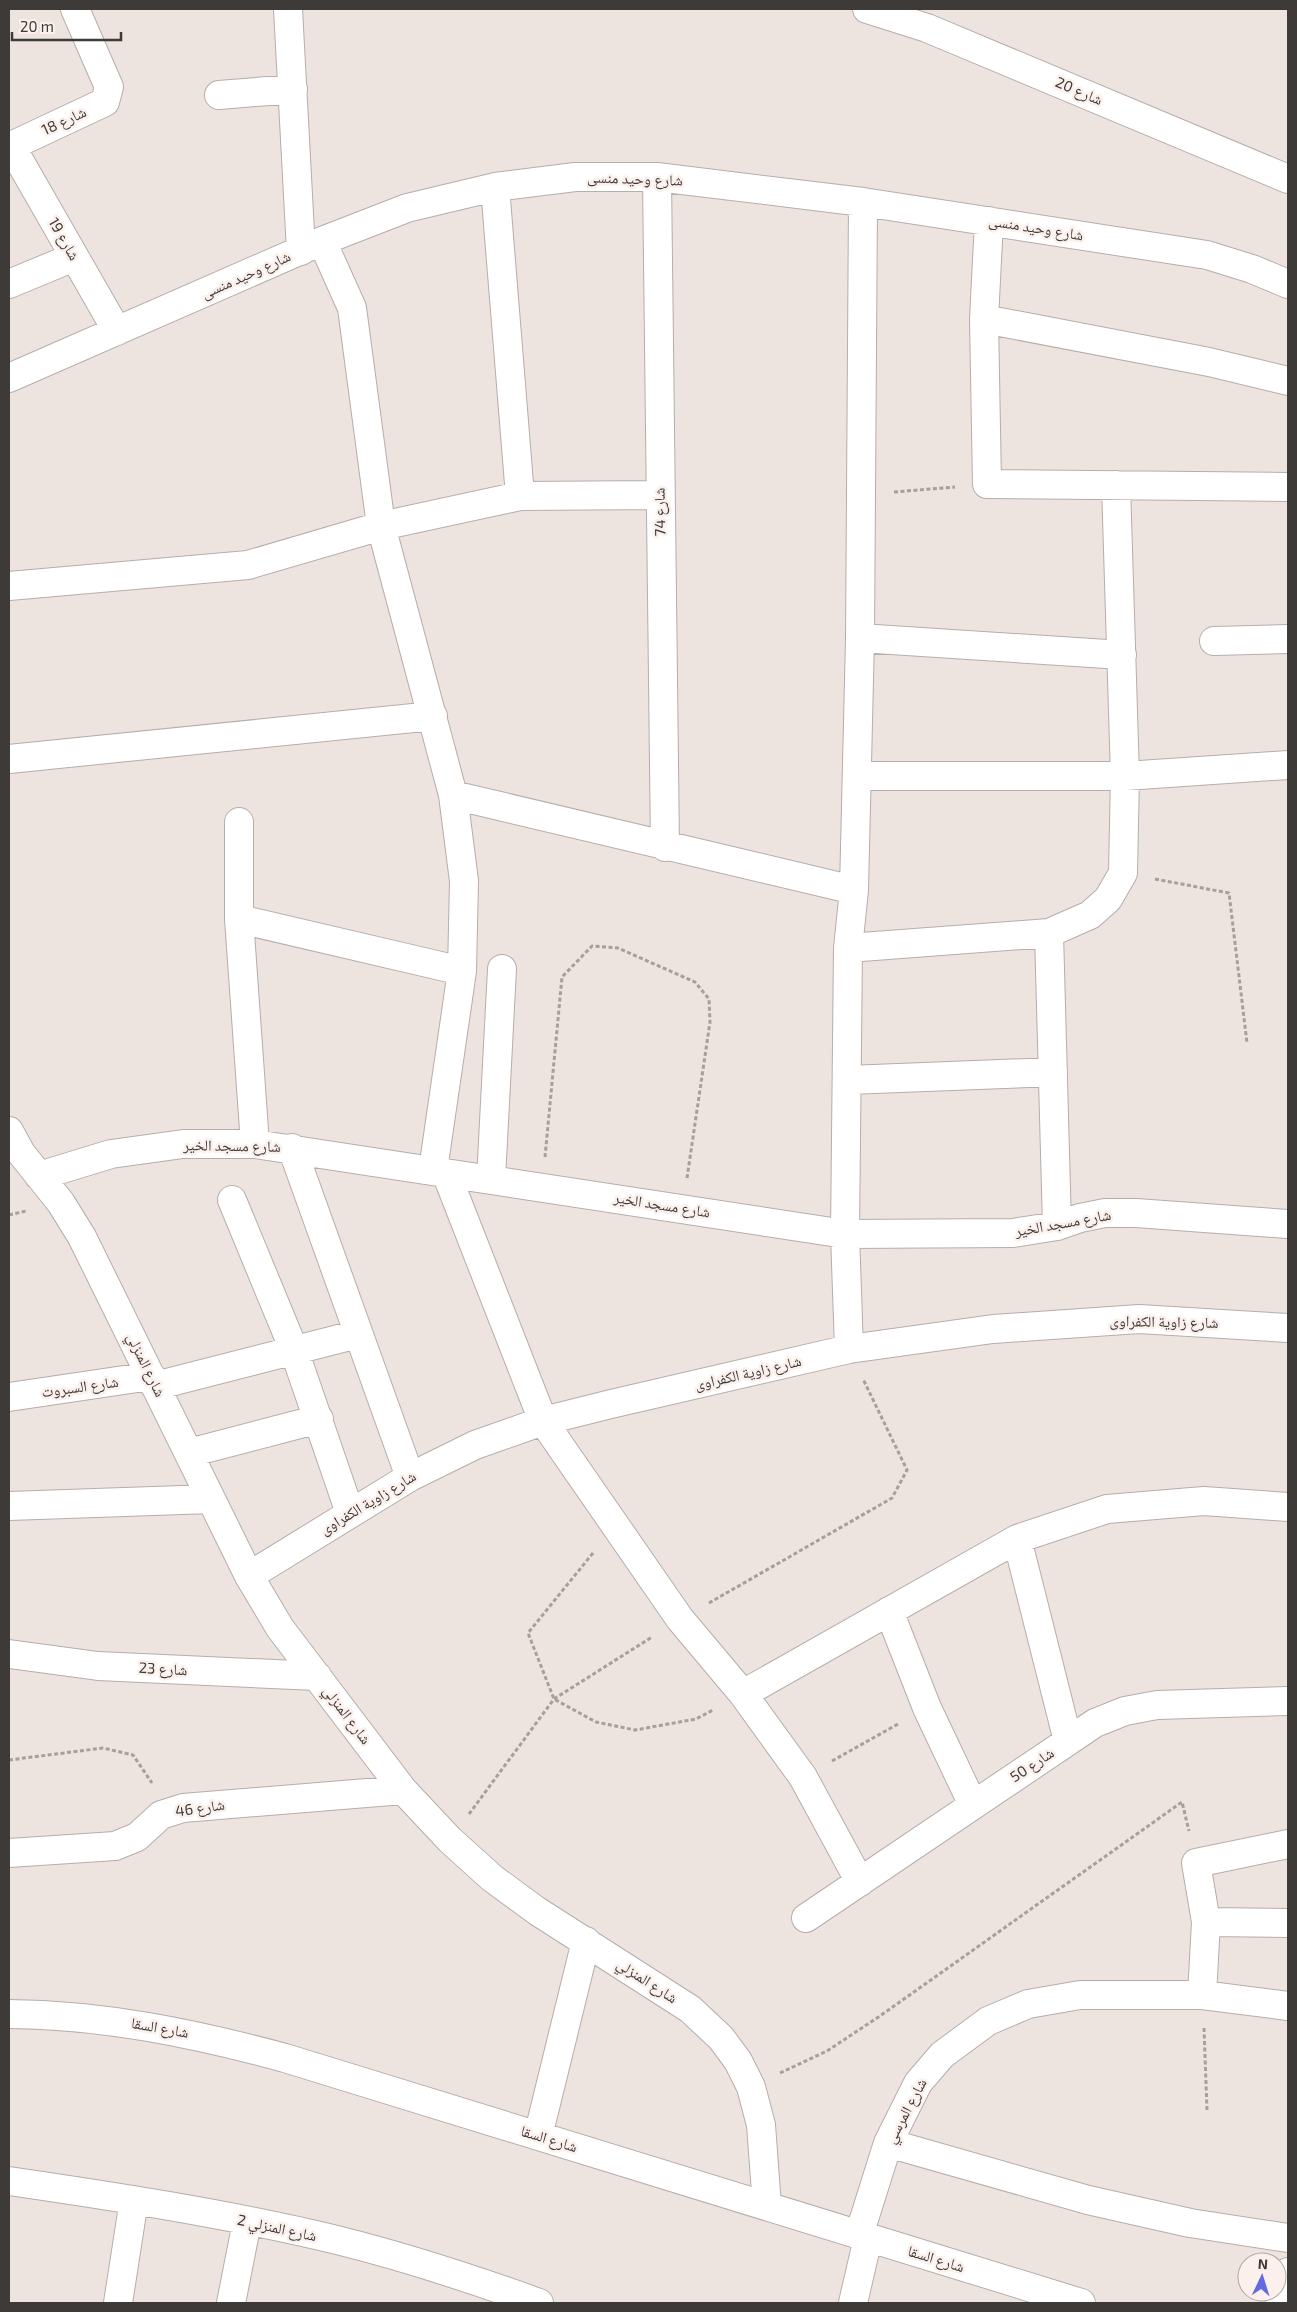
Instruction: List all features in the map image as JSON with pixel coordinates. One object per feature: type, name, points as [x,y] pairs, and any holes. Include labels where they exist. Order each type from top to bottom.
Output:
[{"type":"street","name":"شارع 18","points":[[10,146],[105,102],[109,87],[75,9]]},
{"type":"street","points":[[288,9],[293,89],[311,246],[352,308],[381,526],[453,796],[464,881],[462,971],[439,1172],[543,1421],[614,1527],[680,1620],[743,1694],[803,1777],[860,1882]]},
{"type":"street","name":"شارع 20","points":[[867,9],[926,28],[1288,179]]},
{"type":"street","points":[[219,95],[293,89]]},
{"type":"street","name":"شارع 19","points":[[10,146],[116,331]]},
{"type":"street","name":"شارع وحيد منسى","points":[[9,378],[311,246],[407,208],[495,187],[576,177],[657,177],[863,202],[1207,255],[1252,269],[1288,284]]},
{"type":"street","name":"شارع 74","points":[[657,177],[664,847]]},
{"type":"street","points":[[495,187],[520,496]]},
{"type":"street","points":[[849,1349],[845,1234],[848,948],[854,890],[860,638],[863,202]]},
{"type":"street","points":[[989,221],[984,319],[987,484],[1288,487]]},
{"type":"street","points":[[9,284],[74,257]]},
{"type":"street","points":[[984,319],[1209,362],[1288,381]]},
{"type":"street","points":[[848,948],[1049,933],[1090,915],[1108,899],[1123,873],[1125,776],[1116,485]]},
{"type":"street","points":[[9,586],[248,565],[381,526],[520,496],[660,495]]},
{"type":"street","points":[[860,638],[1122,655]]},
{"type":"street","points":[[1214,641],[1288,639]]},
{"type":"street","points":[[9,759],[433,716]]},
{"type":"street","points":[[857,776],[1125,776],[1288,765]]},
{"type":"street","points":[[453,796],[854,890]]},
{"type":"street","points":[[239,822],[239,918],[255,1144]]},
{"type":"street","points":[[239,918],[462,971]]},
{"type":"street","points":[[1049,933],[1057,1226]]},
{"type":"street","points":[[491,1179],[502,970]]},
{"type":"street","points":[[848,1080],[1053,1072]]},
{"type":"street","name":"شارع مسجد الخير","points":[[39,1176],[111,1154],[183,1144],[255,1144],[292,1148],[845,1234],[1013,1233],[1057,1226],[1080,1218],[1105,1213],[1288,1224]]},
{"type":"street","name":"شارع المنزلي","points":[[13,1147],[61,1202],[82,1237],[249,1576],[280,1628],[403,1790],[450,1840],[500,1883],[537,1911],[690,2010],[721,2038],[738,2061],[751,2087],[761,2125],[767,2206]]},
{"type":"street","points":[[292,1148],[410,1477]]},
{"type":"street","points":[[232,1200],[294,1350],[350,1513]]},
{"type":"street","name":"شارع زاوية الكفراوى","points":[[249,1576],[410,1477],[475,1445],[543,1421],[849,1349],[993,1329],[1139,1319],[1288,1328]]},
{"type":"street","name":"شارع السبروت","points":[[9,1397],[154,1381],[358,1334]]},
{"type":"street","points":[[188,1453],[319,1419]]},
{"type":"street","points":[[9,1506],[211,1499]]},
{"type":"street","points":[[743,1694],[1017,1539],[1107,1509],[1204,1501],[1288,1507]]},
{"type":"street","points":[[1017,1539],[1068,1741]]},
{"type":"street","points":[[889,1610],[927,1708],[973,1805]]},
{"type":"street","name":"شارع 23","points":[[9,1654],[98,1666],[317,1676]]},
{"type":"street","name":"شارع 50","points":[[806,1918],[1068,1741],[1103,1720],[1125,1712],[1156,1705],[1288,1701]]},
{"type":"street","name":"شارع 46","points":[[9,1853],[115,1846],[137,1837],[161,1815],[183,1808],[403,1790]]},
{"type":"street","points":[[1202,1995],[1206,1922],[1196,1864],[1288,1844]]},
{"type":"street","points":[[1206,1922],[1288,1923]]},
{"type":"street","points":[[538,2136],[586,1941]]},
{"type":"street","name":"شارع المرسي","points":[[853,2303],[864,2236],[888,2143],[918,2083],[942,2055],[988,2021],[1028,2004],[1080,1994],[1202,1995],[1288,2006]]},
{"type":"street","name":"شارع السقا","points":[[9,2014],[44,2014],[126,2022],[206,2036],[285,2058],[1081,2303]]},
{"type":"street","points":[[888,2143],[1088,2200],[1190,2223],[1288,2238]]},
{"type":"street","name":"شارع المنزلي 2","points":[[9,2181],[134,2200],[337,2240],[494,2287],[539,2303]]},
{"type":"street","points":[[118,2303],[134,2200]]},
{"type":"street","points":[[231,2303],[247,2222]]},
{"type":"street","points":[[1280,2303],[1288,2272]]},
{"type":"path","points":[[861,494],[987,484]]},
{"type":"path","points":[[1123,873],[1229,893],[1247,1043]]},
{"type":"path","points":[[543,1187],[562,977],[592,946],[618,948],[695,982],[709,999],[710,1022],[682,1209]]},
{"type":"path","points":[[450,1840],[554,1699],[680,1620],[892,1498],[907,1470],[849,1349]]},
{"type":"path","points":[[614,1527],[528,1633],[554,1699],[596,1722],[635,1730],[696,1719],[743,1694]]},
{"type":"path","points":[[803,1777],[927,1708]]},
{"type":"path","points":[[9,1760],[103,1748],[133,1755],[158,1792],[161,1815]]},
{"type":"path","points":[[751,2087],[827,2051],[880,2016],[1182,1802],[1196,1864]]},
{"type":"path","points":[[1202,1995],[1207,2110]]}]
